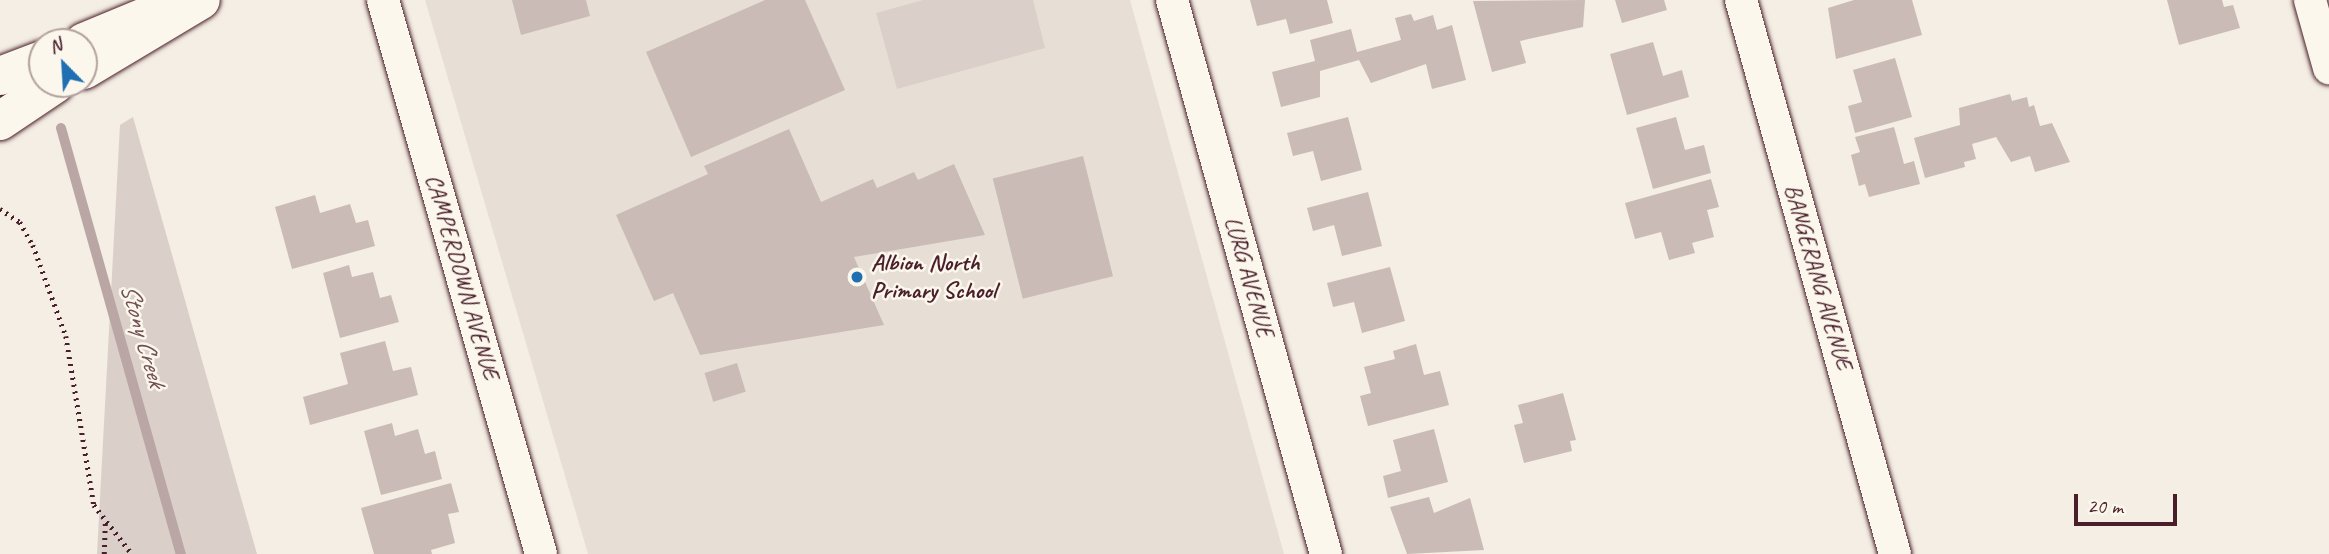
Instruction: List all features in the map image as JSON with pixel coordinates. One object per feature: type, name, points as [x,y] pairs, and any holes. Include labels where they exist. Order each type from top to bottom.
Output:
[{"type":"main road","points":[[98,37],[184,0]]},
{"type":"main road","points":[[98,62],[201,0]]},
{"type":"main road","points":[[0,76],[28,65]]},
{"type":"main road","points":[[0,121],[34,98]]},
{"type":"street","name":"CAMPERDOWN AVENUE","points":[[383,0],[541,554]]},
{"type":"street","name":"LURG AVENUE","points":[[1172,0],[1325,554]]},
{"type":"street","name":"BANGERANG AVENUE","points":[[1741,0],[1895,554]]},
{"type":"street","points":[[2310,0],[2329,68]]},
{"type":"path","points":[[0,209],[20,222],[33,244],[66,336],[84,468],[93,505],[132,554]]},
{"type":"path","points":[[104,554],[106,519]]},
{"type":"shaded area","name":"Albion North Primary School","points":[[425,0],[1130,0],[1284,554],[588,554]]},
{"type":"shaded area","points":[[923,0],[1033,0],[1045,48],[897,89],[876,13]]},
{"type":"shaded area","points":[[133,117],[257,554],[97,554],[120,125]]},
{"type":"building","points":[[512,0],[586,0],[590,16],[521,35]]},
{"type":"building","points":[[765,0],[805,0],[845,90],[691,157],[646,52]]},
{"type":"building","points":[[1250,0],[1327,0],[1333,23],[1290,34],[1286,19],[1257,26]]},
{"type":"building","points":[[1585,0],[1583,27],[1520,41],[1526,63],[1492,72],[1473,1]]},
{"type":"building","points":[[1615,0],[1664,0],[1667,10],[1622,23]]},
{"type":"building","points":[[1854,0],[1912,0],[1922,35],[1836,59],[1828,8]]},
{"type":"building","points":[[2167,0],[2222,0],[2224,7],[2233,5],[2240,28],[2179,45]]},
{"type":"building","points":[[1411,14],[1414,21],[1433,15],[1437,30],[1452,25],[1466,80],[1432,89],[1426,64],[1371,83],[1359,60],[1320,71],[1320,97],[1281,107],[1272,72],[1315,61],[1310,40],[1351,29],[1357,52],[1401,40],[1395,18]]},
{"type":"building","points":[[1653,42],[1663,76],[1682,70],[1689,97],[1627,115],[1610,54]]},
{"type":"building","points":[[1895,58],[1912,117],[1855,133],[1848,106],[1862,102],[1853,70]]},
{"type":"building","points":[[2010,94],[2012,101],[2027,97],[2029,107],[2034,105],[2040,126],[2052,123],[2070,162],[2035,172],[2030,156],[2011,162],[1996,137],[1972,144],[1976,159],[1964,162],[1965,167],[1925,178],[1914,138],[1960,125],[1959,108]]},
{"type":"building","points":[[1348,117],[1362,170],[1321,181],[1313,151],[1293,156],[1287,133]]},
{"type":"building","points":[[1676,117],[1685,150],[1704,145],[1711,173],[1653,189],[1636,128]]},
{"type":"building","points":[[1894,127],[1904,164],[1914,161],[1920,184],[1869,197],[1865,184],[1859,186],[1851,155],[1860,152],[1855,137]]},
{"type":"building","points":[[789,129],[821,202],[873,179],[877,188],[914,172],[918,180],[954,164],[985,235],[854,257],[884,325],[700,355],[673,293],[654,301],[616,215],[708,174],[704,166]]},
{"type":"building","points":[[1083,156],[1113,276],[1023,299],[993,178]]},
{"type":"building","points":[[1711,179],[1719,207],[1707,210],[1714,237],[1692,243],[1695,253],[1669,260],[1661,232],[1635,239],[1625,203]]},
{"type":"building","points":[[1368,192],[1382,246],[1342,256],[1334,225],[1313,231],[1307,208]]},
{"type":"building","points":[[315,195],[320,213],[350,204],[356,223],[368,220],[375,246],[292,269],[275,207]]},
{"type":"building","points":[[349,265],[352,277],[373,272],[380,298],[391,295],[399,322],[340,338],[323,273]]},
{"type":"building","points":[[1390,267],[1405,321],[1362,333],[1354,302],[1333,307],[1327,283]]},
{"type":"building","points":[[385,341],[393,371],[411,367],[418,395],[310,425],[303,397],[348,384],[340,353]]},
{"type":"building","points":[[1416,344],[1424,375],[1440,371],[1449,405],[1368,426],[1360,396],[1371,393],[1364,367],[1395,359],[1393,351]]},
{"type":"building","points":[[737,363],[746,392],[713,402],[704,373]]},
{"type":"building","points":[[1563,393],[1576,440],[1570,441],[1572,451],[1524,463],[1514,425],[1523,423],[1518,405]]},
{"type":"building","points":[[392,423],[395,436],[418,429],[425,454],[435,451],[442,479],[381,495],[364,431]]},
{"type":"building","points":[[1434,429],[1448,482],[1388,498],[1383,476],[1401,471],[1393,440]]},
{"type":"building","points":[[451,483],[459,512],[448,514],[455,543],[431,550],[432,554],[374,554],[361,508]]},
{"type":"building","points":[[1429,497],[1434,513],[1470,498],[1484,550],[1407,554],[1390,507]]},
{"type":"waterway","name":"Stony Creek","points":[[61,128],[181,554]]},
{"type":"place","name":"Albion North Primary School","points":[[857,277]]}]
